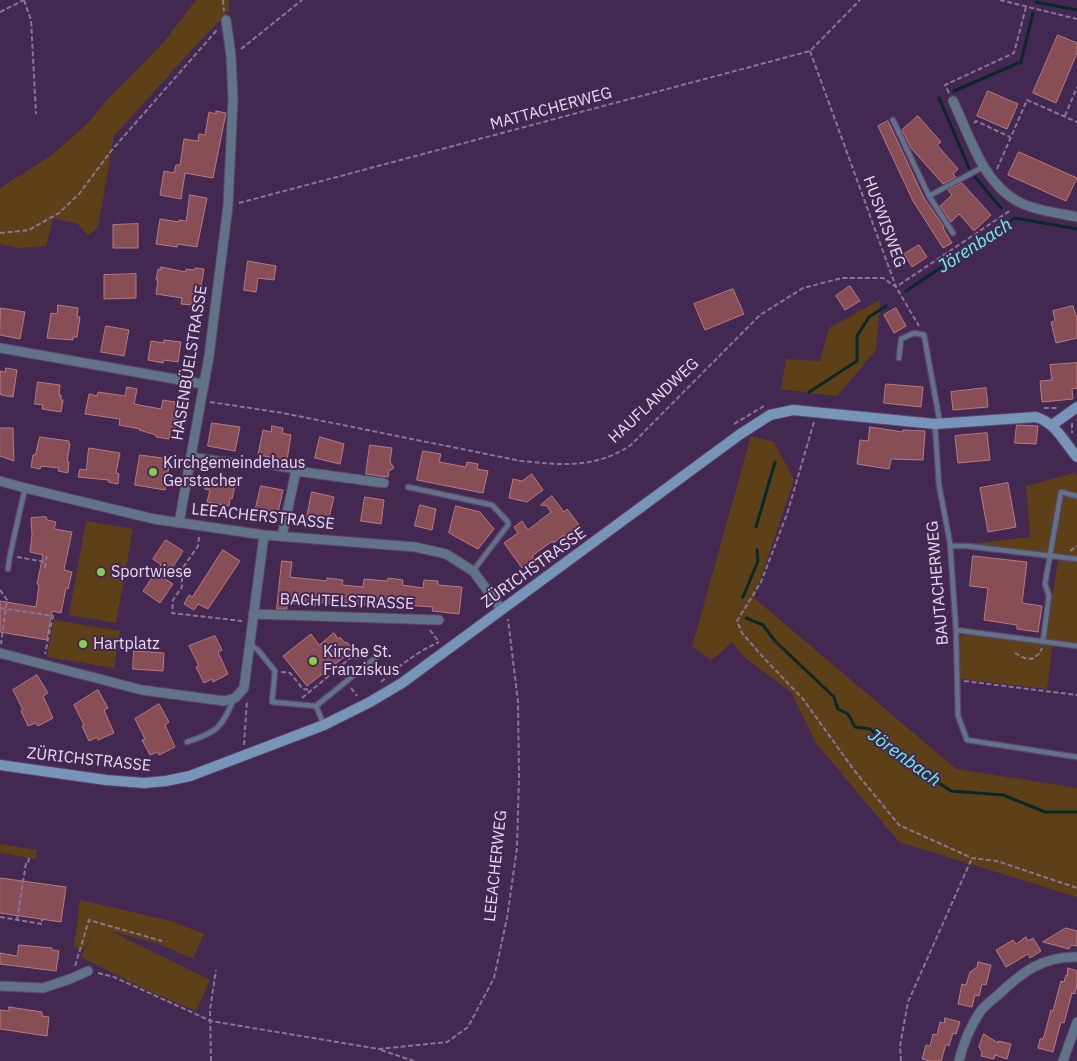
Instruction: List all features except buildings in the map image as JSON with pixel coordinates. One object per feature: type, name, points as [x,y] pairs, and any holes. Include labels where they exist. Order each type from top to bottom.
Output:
[{"type":"main road","points":[[1077,407],[1052,426],[1077,457]]},
{"type":"main road","name":"ZÜRICHSTRASSE","points":[[0,765],[106,780],[166,781],[190,776],[324,725],[370,702],[402,683],[754,424],[770,415],[793,410],[938,424],[1036,417],[1052,426]]},
{"type":"street","name":"HASENBÜELSTRASSE","points":[[179,523],[213,328],[228,206],[234,100],[226,20]]},
{"type":"street","points":[[953,101],[983,167],[993,180],[1010,196],[1021,203],[1077,217]]},
{"type":"street","points":[[0,348],[204,384]]},
{"type":"street","points":[[282,536],[296,471],[384,483]]},
{"type":"street","name":"LEEACHERSTRASSE","points":[[0,481],[154,520],[264,535],[416,547],[446,554],[473,572],[502,610]]},
{"type":"street","name":"BACHTELSTRASSE","points":[[244,688],[264,535]]},
{"type":"street","name":"BACHTELSTRASSE","points":[[252,618],[439,620]]},
{"type":"street","points":[[0,653],[142,690],[224,701],[235,698],[244,688]]},
{"type":"street","points":[[959,1061],[963,1042],[981,1011],[1017,977],[1050,959],[1060,956],[1077,957]]},
{"type":"street","points":[[0,986],[43,988],[88,971]]},
{"type":"street","points":[[1063,1061],[1077,1022]]},
{"type":"lane","points":[[893,120],[929,196],[953,233]]},
{"type":"lane","points":[[929,196],[983,167]]},
{"type":"lane","points":[[899,358],[901,339],[914,333],[924,335],[938,424]]},
{"type":"lane","name":"BAUTACHERWEG","points":[[938,424],[938,476],[950,546],[956,630],[958,716],[967,740],[1077,757]]},
{"type":"lane","points":[[190,454],[239,462]]},
{"type":"lane","points":[[254,464],[296,471]]},
{"type":"lane","points":[[408,487],[492,505],[508,522],[508,525],[473,572]]},
{"type":"lane","points":[[8,569],[24,488]]},
{"type":"lane","points":[[1043,641],[1049,596],[1045,584],[1061,492],[1077,496]]},
{"type":"lane","points":[[950,546],[967,546],[1077,559]]},
{"type":"lane","points":[[956,630],[1077,646]]},
{"type":"lane","points":[[250,645],[258,650],[274,672],[272,702],[316,706],[385,650]]},
{"type":"lane","points":[[187,742],[208,735],[224,722],[235,698]]},
{"type":"lane","points":[[316,706],[324,725]]},
{"type":"path","points":[[0,12],[24,0],[31,20],[36,114]]},
{"type":"path","points":[[231,56],[302,0]]},
{"type":"path","points":[[810,51],[860,0]]},
{"type":"path","points":[[1000,0],[1077,19]]},
{"type":"path","points":[[953,101],[945,85],[1014,53],[1026,7]]},
{"type":"path","points":[[0,233],[29,230],[59,212],[79,194],[111,151],[226,20]]},
{"type":"path","name":"MATTACHERWEG","points":[[228,206],[810,51]]},
{"type":"path","name":"HUSWISWEG","points":[[810,51],[896,287],[1021,203]]},
{"type":"path","points":[[1065,116],[1077,87]]},
{"type":"path","points":[[993,180],[1027,100],[1077,122]]},
{"type":"path","points":[[966,127],[976,121],[1010,137]]},
{"type":"path","name":"HAUFLANDWEG","points":[[200,400],[284,413],[521,461],[558,464],[595,462],[616,455],[631,445],[760,315],[803,288],[842,278],[883,278],[896,287]]},
{"type":"path","points":[[896,287],[924,335]]},
{"type":"path","points":[[817,413],[787,514],[765,573],[753,598],[737,620],[742,632],[763,658],[802,699],[854,770],[898,825],[972,858],[997,861],[1077,888]]},
{"type":"path","points":[[200,525],[198,546],[182,569],[182,587],[173,600],[172,613],[252,618]]},
{"type":"path","points":[[10,555],[46,562]]},
{"type":"path","points":[[46,568],[48,556]]},
{"type":"path","points":[[0,590],[7,600],[0,649]]},
{"type":"path","points":[[0,608],[52,616],[43,664]]},
{"type":"path","name":"LEEACHERWEG","points":[[379,1050],[447,1042],[468,1027],[494,978],[507,918],[517,848],[519,776],[518,702],[510,622],[502,610]]},
{"type":"path","points":[[1015,652],[1024,658],[1032,659],[1040,653],[1043,641]]},
{"type":"path","points":[[293,705],[354,655],[364,667]]},
{"type":"path","points":[[274,672],[290,673],[303,689],[312,690]]},
{"type":"path","points":[[957,680],[1077,695]]},
{"type":"path","points":[[243,757],[247,704],[244,688]]},
{"type":"path","points":[[17,920],[26,863],[28,863],[29,858]]},
{"type":"path","points":[[901,1061],[900,1046],[908,1002],[972,858]]},
{"type":"path","points":[[0,917],[42,924],[42,919]]},
{"type":"path","points":[[76,976],[75,964],[89,920],[162,941]]},
{"type":"path","points":[[210,1061],[210,1010],[216,970]]},
{"type":"path","name":"LEEACHERWEG","points":[[88,971],[114,977],[211,1021],[379,1050],[414,1061]]},
{"type":"shaded area","points":[[196,0],[229,0],[229,11],[114,136],[98,227],[88,236],[78,224],[53,218],[46,246],[18,248],[0,244],[0,188],[52,155],[87,124],[108,99],[164,42]]},
{"type":"shaded area","points":[[880,300],[876,350],[837,396],[781,389],[786,359],[820,361],[829,328]]},
{"type":"shaded area","points":[[751,436],[774,442],[794,480],[754,598],[956,769],[1077,788],[1077,897],[899,842],[816,743],[791,692],[744,657],[732,642],[712,660],[692,647]]},
{"type":"shaded area","points":[[1074,473],[1077,475],[1077,643],[1053,640],[1047,689],[960,679],[960,636],[969,634],[1045,645],[1059,554],[970,544],[1030,537],[1026,486]]},
{"type":"shaded area","name":"Sportwiese","points":[[86,521],[133,529],[116,623],[69,615]]},
{"type":"shaded area","name":"Hartplatz","points":[[54,620],[120,631],[114,668],[47,657]]},
{"type":"shaded area","points":[[0,844],[37,850],[36,859],[0,853]]},
{"type":"shaded area","points":[[80,900],[171,921],[204,934],[193,959],[162,945],[108,930],[210,980],[196,1011],[144,989],[81,957],[96,927],[84,949],[74,947]]},
{"type":"waterway","name":"Jörenbach","points":[[1036,2],[1077,10]]},
{"type":"waterway","name":"Jörenbach","points":[[954,91],[1021,62],[1033,13]]},
{"type":"waterway","name":"Jörenbach","points":[[939,98],[969,168]]},
{"type":"waterway","name":"Jörenbach","points":[[975,177],[1001,208]]},
{"type":"waterway","name":"Jörenbach","points":[[906,291],[1015,218],[1077,229]]},
{"type":"waterway","name":"Jörenbach","points":[[809,392],[857,361],[857,336],[869,317],[886,306]]},
{"type":"waterway","name":"Jörenbach","points":[[756,527],[775,462]]},
{"type":"waterway","name":"Jörenbach","points":[[743,597],[758,561],[757,550]]},
{"type":"waterway","name":"Jörenbach","points":[[746,618],[763,625],[775,641],[834,697],[838,709],[848,714],[855,727],[870,729],[901,758],[951,791],[1003,795],[1045,812],[1077,812]]},
{"type":"place","name":"Kirchgemeindehaus Gerstacher","points":[[153,472]]},
{"type":"place","name":"Sportwiese","points":[[101,572]]},
{"type":"place","name":"Hartplatz","points":[[83,644]]},
{"type":"place","name":"Kirche St. Franziskus","points":[[313,661]]}]
